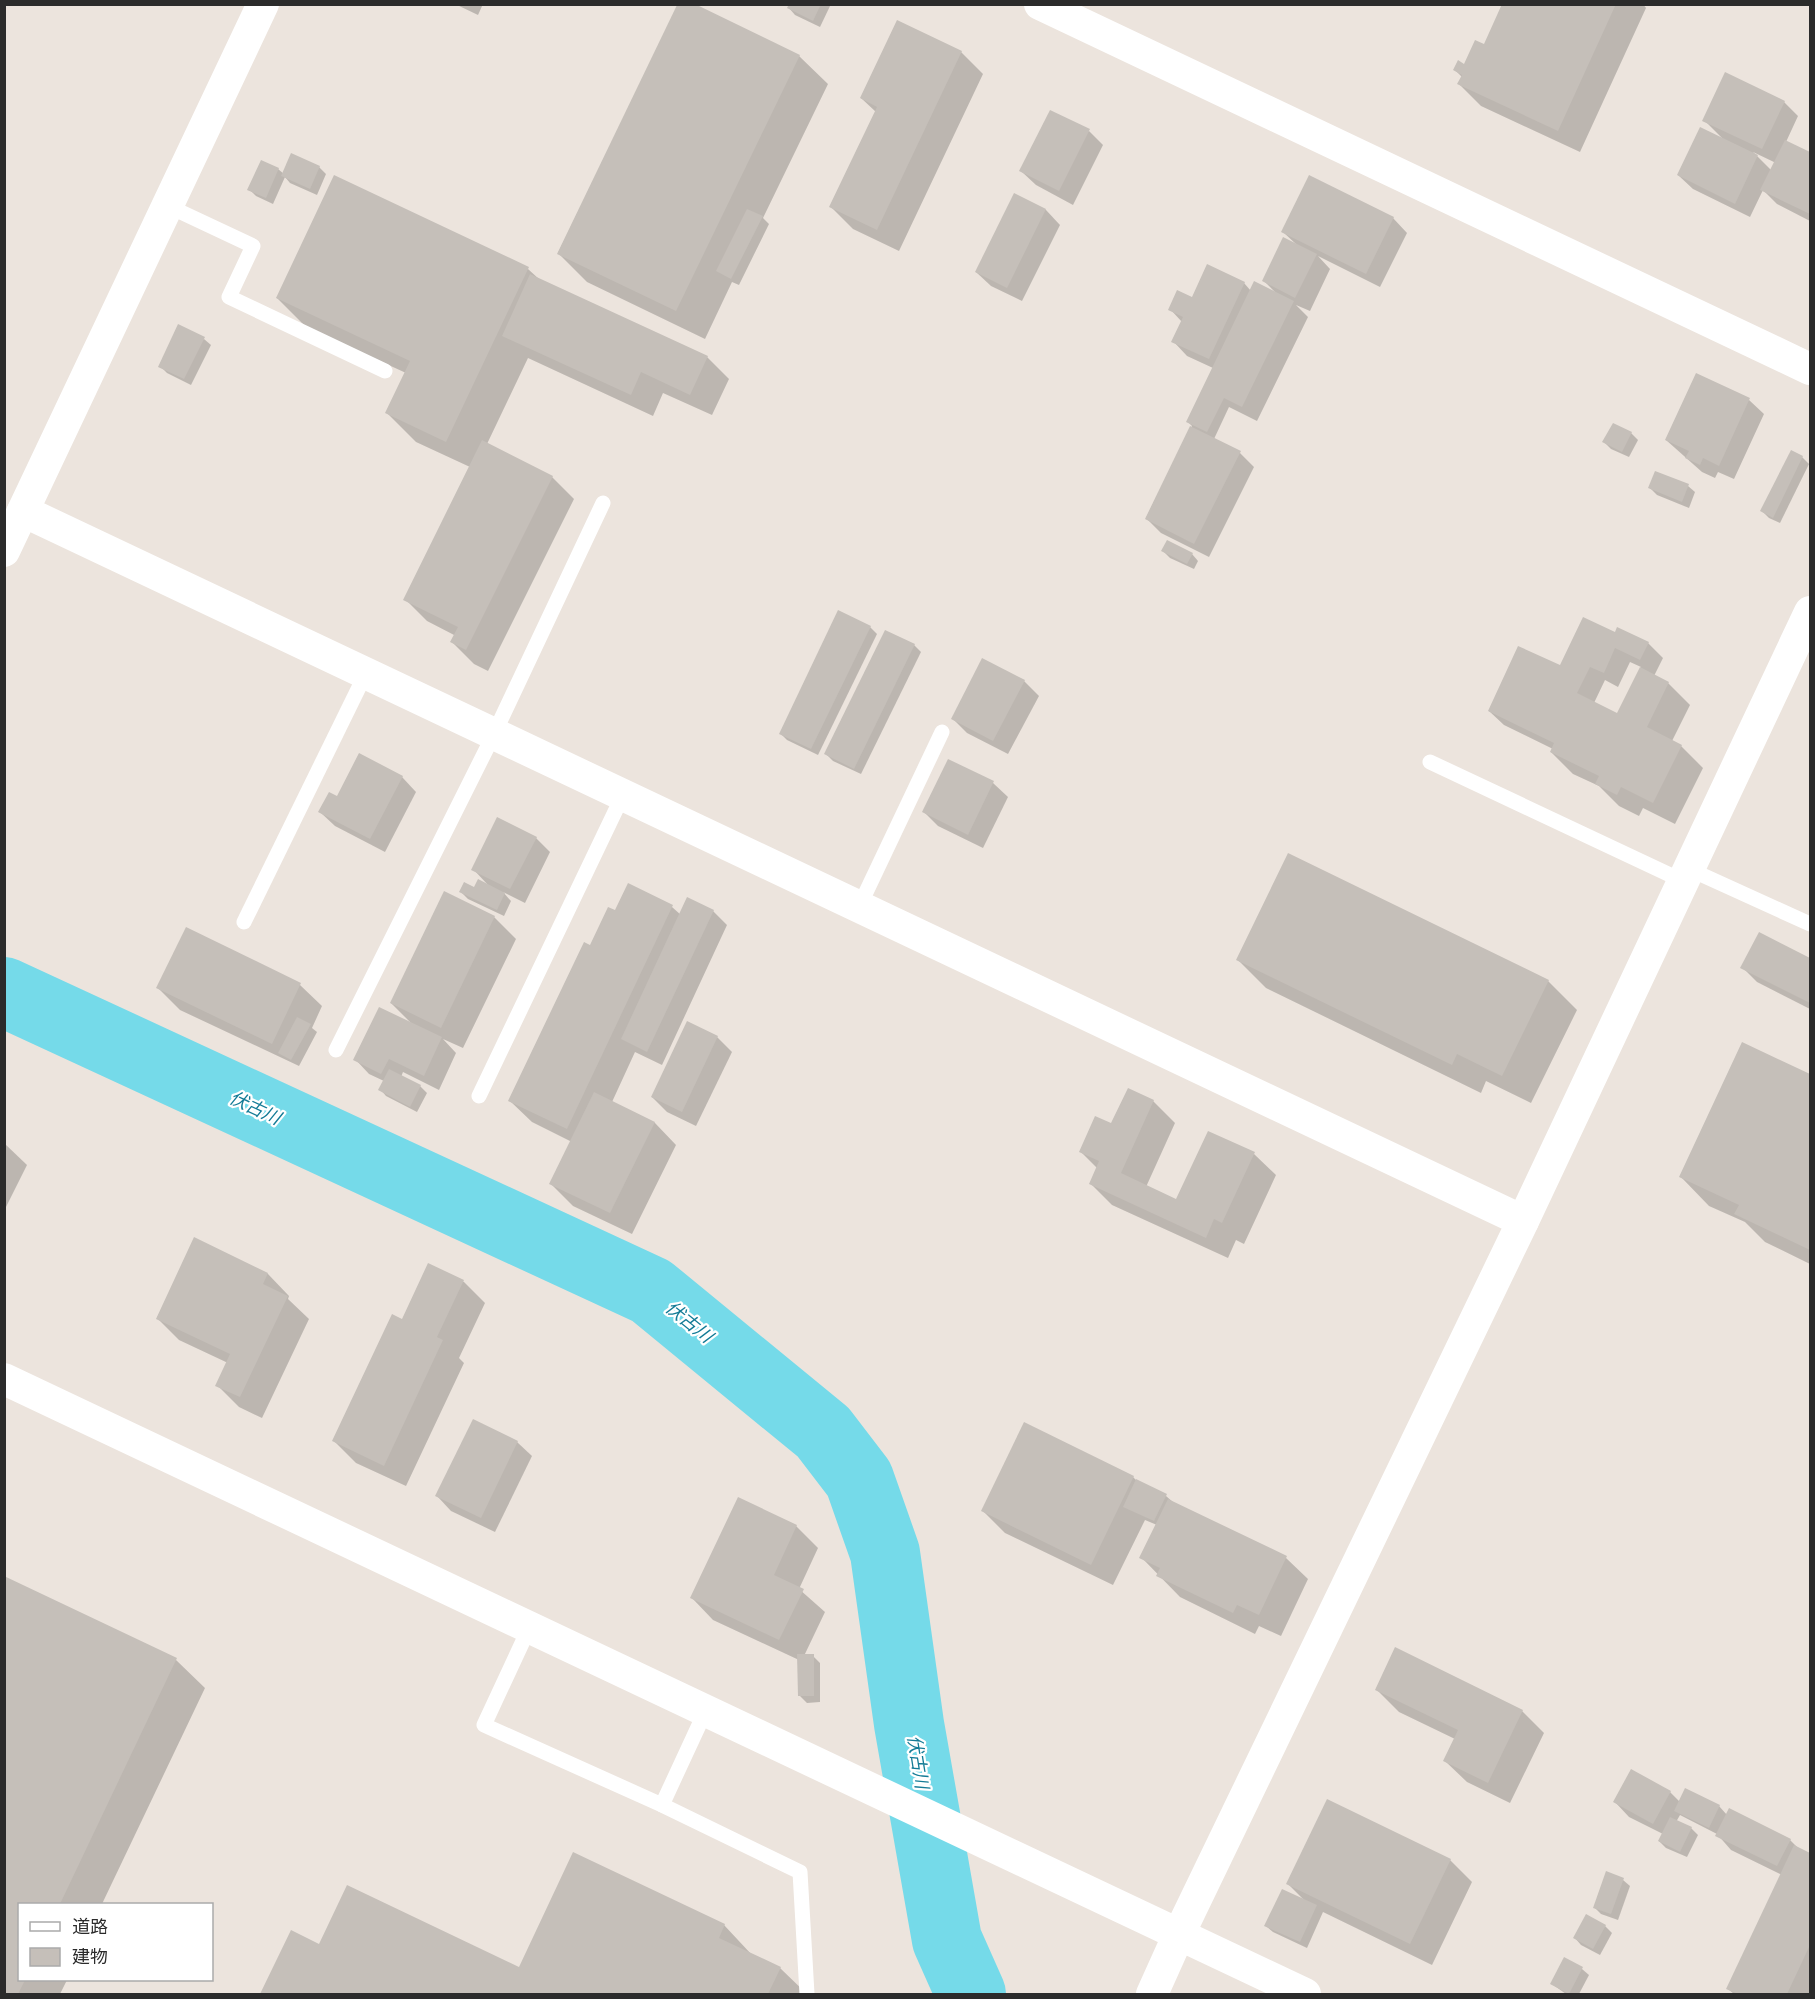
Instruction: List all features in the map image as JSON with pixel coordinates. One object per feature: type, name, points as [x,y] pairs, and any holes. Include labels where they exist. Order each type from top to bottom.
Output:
[{"type":"street","points":[[4,551],[263,4]]},
{"type":"street","points":[[1040,4],[1810,369]]},
{"type":"street","points":[[23,511],[1522,1221]]},
{"type":"street","points":[[1152,1995],[1179,1934],[1686,875],[1806,632]]},
{"type":"street","points":[[4,1379],[862,1783],[1305,1995]]},
{"type":"lane","points":[[168,206],[253,246],[229,297],[385,371]]},
{"type":"lane","points":[[336,1050],[494,734],[603,503]]},
{"type":"lane","points":[[244,922],[366,673]]},
{"type":"lane","points":[[859,907],[942,732]]},
{"type":"lane","points":[[1430,762],[1686,875],[1810,924]]},
{"type":"lane","points":[[479,1096],[623,795]]},
{"type":"lane","points":[[530,1626],[484,1725],[663,1805],[800,1872],[807,1995]]},
{"type":"lane","points":[[663,1805],[706,1710]]},
{"type":"building","points":[[789,4],[821,4],[813,21],[787,8]]},
{"type":"building","points":[[1502,4],[1616,4],[1558,131],[1457,84],[1462,75],[1453,70],[1458,60],[1464,64],[1475,40],[1484,44]]},
{"type":"building","points":[[677,5],[697,5],[800,55],[676,311],[557,254]]},
{"type":"building","points":[[897,20],[962,51],[877,230],[829,207],[877,107],[860,98]]},
{"type":"building","points":[[1725,72],[1785,101],[1762,149],[1702,121]]},
{"type":"building","points":[[1050,110],[1090,129],[1059,191],[1019,171]]},
{"type":"building","points":[[1700,127],[1758,155],[1735,204],[1677,175]]},
{"type":"building","points":[[1785,140],[1810,152],[1810,214],[1760,190]]},
{"type":"building","points":[[291,153],[320,166],[310,189],[281,176]]},
{"type":"building","points":[[261,160],[279,168],[266,198],[247,190]]},
{"type":"building","points":[[334,175],[529,267],[446,442],[385,413],[410,361],[276,298]]},
{"type":"building","points":[[1309,175],[1394,217],[1366,274],[1281,232]]},
{"type":"building","points":[[1014,193],[1046,209],[1007,288],[975,272]]},
{"type":"building","points":[[747,209],[763,216],[731,279],[716,271]]},
{"type":"building","points":[[1283,237],[1317,254],[1295,298],[1262,281]]},
{"type":"building","points":[[1207,264],[1245,282],[1209,359],[1171,342],[1183,317],[1168,310],[1177,290],[1192,297]]},
{"type":"building","points":[[530,274],[708,356],[690,395],[641,372],[631,395],[502,336]]},
{"type":"building","points":[[1254,281],[1294,301],[1242,407],[1224,398],[1207,432],[1186,422]]},
{"type":"building","points":[[178,324],[205,337],[184,379],[158,367]]},
{"type":"building","points":[[1696,373],[1750,398],[1719,466],[1703,458],[1700,465],[1685,458],[1689,451],[1665,440]]},
{"type":"building","points":[[1613,423],[1632,432],[1622,452],[1602,442]]},
{"type":"building","points":[[1190,426],[1241,451],[1194,544],[1145,519]]},
{"type":"building","points":[[482,440],[553,476],[466,650],[450,642],[458,627],[403,600]]},
{"type":"building","points":[[1791,450],[1803,456],[1773,518],[1760,511]]},
{"type":"building","points":[[1655,471],[1689,484],[1682,502],[1648,488]]},
{"type":"building","points":[[1167,540],[1193,553],[1187,564],[1161,551]]},
{"type":"building","points":[[838,610],[871,626],[811,749],[779,734]]},
{"type":"building","points":[[1583,617],[1615,632],[1617,627],[1649,642],[1640,660],[1615,648],[1604,673],[1590,667],[1577,693],[1617,713],[1640,667],[1669,682],[1647,727],[1682,745],[1653,803],[1621,787],[1617,795],[1595,784],[1599,776],[1550,752],[1554,743],[1488,711],[1518,646],[1560,665]]},
{"type":"building","points":[[885,630],[915,644],[854,769],[824,754]]},
{"type":"building","points":[[982,658],[1025,680],[993,741],[951,719]]},
{"type":"building","points":[[359,753],[403,776],[370,839],[318,812],[329,792],[337,796]]},
{"type":"building","points":[[948,759],[994,781],[968,835],[922,812]]},
{"type":"building","points":[[497,817],[537,837],[510,889],[471,870]]},
{"type":"building","points":[[1288,853],[1549,980],[1502,1076],[1457,1054],[1452,1065],[1236,960]]},
{"type":"building","points":[[478,879],[505,893],[497,910],[459,892],[464,882],[474,887]]},
{"type":"building","points":[[628,883],[673,905],[567,1129],[508,1101],[584,942],[590,945],[608,907],[615,910]]},
{"type":"building","points":[[444,891],[495,916],[441,1028],[390,1003]]},
{"type":"building","points":[[687,897],[714,910],[647,1052],[621,1039]]},
{"type":"building","points":[[186,927],[301,983],[272,1044],[156,988]]},
{"type":"building","points":[[1759,932],[1810,958],[1810,1003],[1740,968]]},
{"type":"building","points":[[379,1007],[442,1037],[424,1076],[389,1059],[381,1074],[353,1060]]},
{"type":"building","points":[[297,1017],[311,1024],[291,1060],[278,1053]]},
{"type":"building","points":[[687,1021],[718,1036],[682,1112],[651,1097]]},
{"type":"building","points":[[1742,1042],[1810,1074],[1810,1250],[1734,1214],[1739,1205],[1679,1177]]},
{"type":"building","points":[[389,1069],[421,1085],[410,1107],[378,1090]]},
{"type":"building","points":[[1128,1088],[1154,1100],[1121,1173],[1176,1199],[1208,1131],[1255,1152],[1222,1223],[1214,1219],[1206,1238],[1089,1184],[1099,1161],[1079,1152],[1095,1116],[1111,1123]]},
{"type":"building","points":[[594,1092],[655,1122],[610,1213],[549,1184]]},
{"type":"building","points":[[194,1237],[268,1273],[263,1284],[288,1296],[240,1397],[215,1386],[230,1354],[156,1319]]},
{"type":"building","points":[[428,1263],[464,1280],[437,1337],[443,1340],[384,1466],[332,1441],[392,1314],[402,1319]]},
{"type":"building","points":[[473,1419],[518,1441],[481,1518],[435,1496]]},
{"type":"building","points":[[1024,1422],[1134,1476],[1091,1565],[981,1511]]},
{"type":"building","points":[[1136,1479],[1167,1494],[1154,1521],[1123,1507]]},
{"type":"building","points":[[738,1497],[797,1525],[774,1575],[804,1589],[779,1640],[690,1598]]},
{"type":"building","points":[[1168,1499],[1287,1556],[1259,1615],[1237,1605],[1233,1613],[1156,1576],[1160,1568],[1139,1558]]},
{"type":"building","points":[[4,1576],[177,1658],[60,1903],[18,1903],[18,1981],[24,1981],[18,1994],[4,1993]]},
{"type":"building","points":[[1395,1647],[1523,1710],[1488,1783],[1443,1761],[1458,1730],[1375,1690]]},
{"type":"building","points":[[797,1654],[814,1654],[814,1696],[798,1696]]},
{"type":"building","points":[[1631,1769],[1671,1791],[1653,1824],[1613,1802]]},
{"type":"building","points":[[1685,1788],[1720,1805],[1709,1828],[1674,1811]]},
{"type":"building","points":[[1327,1799],[1451,1859],[1410,1944],[1286,1884]]},
{"type":"building","points":[[1729,1808],[1791,1839],[1777,1866],[1715,1836]]},
{"type":"building","points":[[1670,1817],[1692,1827],[1680,1852],[1658,1841]]},
{"type":"building","points":[[1794,1845],[1810,1853],[1810,1945],[1787,1994],[1738,1994],[1726,1989]]},
{"type":"building","points":[[573,1852],[725,1924],[719,1938],[781,1967],[768,1994],[260,1994],[291,1930],[319,1944],[347,1885],[519,1967]]},
{"type":"building","points":[[1606,1871],[1624,1878],[1611,1914],[1593,1908]]},
{"type":"building","points":[[1282,1889],[1317,1905],[1300,1942],[1264,1926]]},
{"type":"building","points":[[1586,1914],[1606,1925],[1593,1949],[1573,1938]]},
{"type":"building","points":[[1564,1957],[1583,1967],[1569,1994],[1550,1984]]},
{"type":"waterway","name":"伏古川","points":[[4,992],[651,1291],[823,1432],[859,1479],[885,1553],[909,1724],[947,1940],[971,1994]]}]
